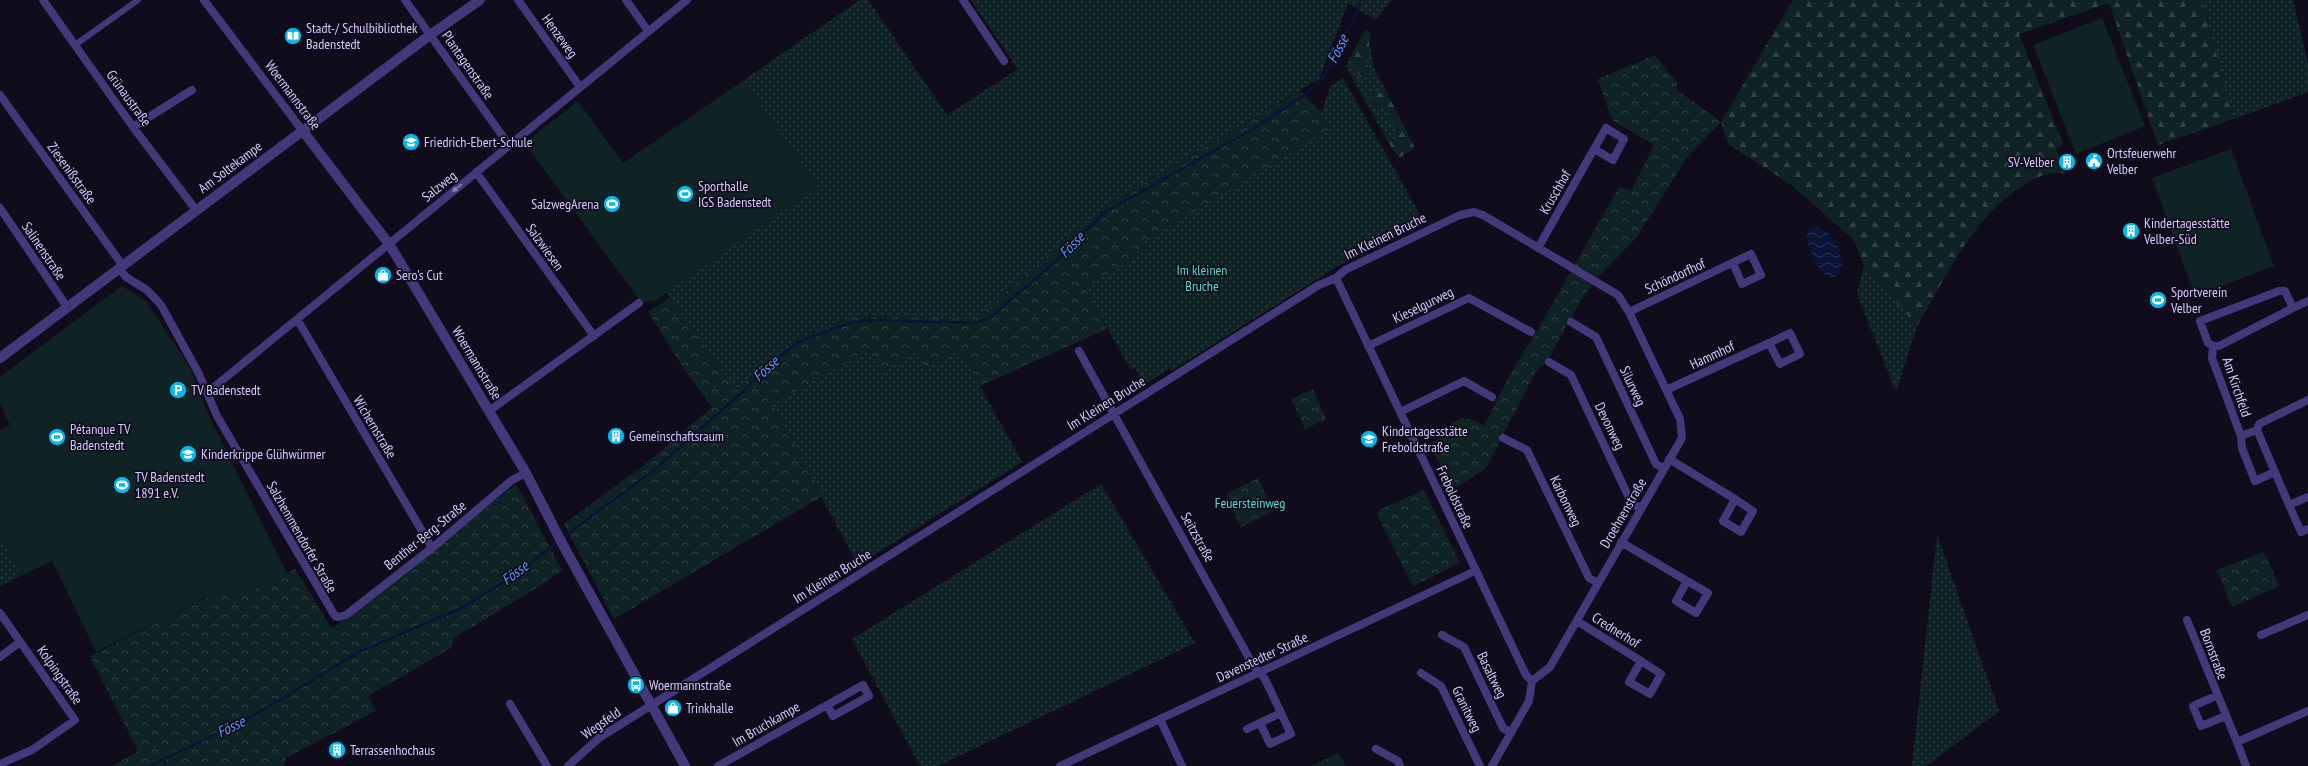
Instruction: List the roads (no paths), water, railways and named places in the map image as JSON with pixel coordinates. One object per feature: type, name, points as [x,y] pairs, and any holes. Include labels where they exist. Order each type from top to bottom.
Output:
[{"type":"street","name":"Grünaustraße","points":[[43,0],[133,126],[196,210]]},
{"type":"street","points":[[75,44],[138,0]]},
{"type":"street","name":"Woermannstraße","points":[[204,0],[389,244],[526,473],[563,545],[685,766]]},
{"type":"street","name":"Plantagenstraße","points":[[405,0],[509,145]]},
{"type":"street","name":"Am Soltekampe","points":[[0,358],[302,130],[430,35],[480,0]]},
{"type":"street","name":"Henzeweg","points":[[518,0],[580,87]]},
{"type":"street","points":[[626,0],[648,31]]},
{"type":"street","name":"Salzweg","points":[[208,392],[687,0]]},
{"type":"street","points":[[963,0],[1004,61]]},
{"type":"street","points":[[133,126],[192,90]]},
{"type":"street","name":"Ziesenißstraße","points":[[0,95],[121,267]]},
{"type":"street","name":"Kruschhof","points":[[1538,248],[1594,149]]},
{"type":"street","name":"Salzwiesen","points":[[476,172],[594,336]]},
{"type":"street","name":"Salinenstraße","points":[[0,208],[67,308]]},
{"type":"street","name":"Im Kleinen Bruche","points":[[652,705],[1319,285],[1336,278],[1345,270],[1468,212],[1483,215],[1588,276]]},
{"type":"street","name":"Schöndorfhof","points":[[1629,312],[1733,263]]},
{"type":"street","name":"Salzhemmendorfer Straße","points":[[121,267],[126,277],[147,290],[161,305],[208,392],[217,416],[331,612],[339,617]]},
{"type":"street","name":"Droehnenstraße","points":[[1532,681],[1550,668],[1682,438],[1680,419],[1629,312],[1618,295],[1588,276]]},
{"type":"street","name":"Freboldstraße","points":[[1336,278],[1475,571],[1526,675],[1532,681]]},
{"type":"street","points":[[2293,308],[2285,291],[2279,291],[2200,321],[2208,343],[2213,346],[2218,346],[2308,301]]},
{"type":"street","name":"Kieselgurweg","points":[[1368,346],[1469,298],[1531,332]]},
{"type":"street","points":[[489,411],[639,303]]},
{"type":"street","name":"Wichernstraße","points":[[297,319],[432,548]]},
{"type":"street","name":"Silurweg","points":[[1571,322],[1596,338],[1656,464],[1664,469]]},
{"type":"street","name":"Hammhof","points":[[1666,390],[1769,343]]},
{"type":"street","name":"Am Kirchfeld","points":[[2213,346],[2212,358],[2241,436],[2242,448],[2255,481],[2275,472]]},
{"type":"street","name":"Seitzstraße","points":[[1079,351],[1252,665],[1260,673],[1291,734],[1270,744],[1260,723]]},
{"type":"street","name":"Devonweg","points":[[1549,362],[1571,375],[1632,504],[1641,508]]},
{"type":"street","points":[[1400,412],[1464,381],[1492,397]]},
{"type":"street","points":[[2257,430],[2259,424],[2308,400]]},
{"type":"street","name":"Am Kirchfeld","points":[[2241,436],[2257,430],[2301,532],[2308,529]]},
{"type":"street","name":"Karbonweg","points":[[1503,438],[1527,450],[1589,578],[1598,583]]},
{"type":"street","points":[[1670,459],[1735,499]]},
{"type":"street","name":"Benther-Berg-Straße","points":[[339,617],[346,615],[432,548],[512,480],[526,473]]},
{"type":"street","points":[[2289,505],[2308,497]]},
{"type":"street","points":[[1621,542],[1687,581]]},
{"type":"street","name":"Davenstedter Straße","points":[[1060,766],[1475,571]]},
{"type":"street","name":"Kolpingstraße","points":[[0,613],[75,720],[32,750],[0,764]]},
{"type":"street","points":[[2261,635],[2308,615]]},
{"type":"street","name":"Bornstraße","points":[[2187,620],[2216,696],[2220,698],[2246,766]]},
{"type":"street","name":"Crednerhof","points":[[1577,621],[1641,661]]},
{"type":"street","name":"Basaltweg","points":[[1442,634],[1464,647],[1503,728],[1511,733]]},
{"type":"street","points":[[0,657],[20,642]]},
{"type":"street","name":"Granitweg","points":[[1421,673],[1441,686],[1480,766]]},
{"type":"street","points":[[1492,766],[1530,701],[1532,681]]},
{"type":"street","name":"Im Bruchkampe","points":[[718,766],[862,685],[869,696],[833,716],[827,705]]},
{"type":"street","name":"Bornstraße","points":[[2216,696],[2193,706],[2201,726],[2226,716]]},
{"type":"street","points":[[510,704],[547,766]]},
{"type":"street","name":"Wegsfeld","points":[[568,766],[599,738],[652,705]]},
{"type":"street","points":[[2236,742],[2308,711]]},
{"type":"street","points":[[1247,729],[1281,713]]},
{"type":"street","points":[[1160,719],[1182,766]]},
{"type":"street","points":[[1376,749],[1398,761],[1400,766]]},
{"type":"water","points":[[1814,225],[1828,233],[1837,245],[1841,257],[1841,268],[1837,275],[1831,278],[1823,272],[1814,258],[1808,244],[1808,229]]},
{"type":"waterway","name":"Fösse","points":[[562,538],[653,471],[748,387],[763,370],[798,342],[853,322],[873,320],[974,323],[985,320],[994,314],[1059,259],[1072,243],[1107,211],[1253,129],[1306,94],[1323,78],[1330,66],[1336,48],[1353,22],[1361,0]]},
{"type":"waterway","name":"Fösse","points":[[1330,66],[1337,65]]},
{"type":"waterway","name":"Fösse","points":[[150,766],[253,716],[359,652],[464,607],[516,574],[558,542]]},
{"type":"place","name":"Stadt-/ Schulbibliothek Badenstedt","points":[[293,36]]},
{"type":"place","name":"Friedrich-Ebert-Schule","points":[[411,142]]},
{"type":"place","name":"Ortsfeuerwehr Velber","points":[[2094,161]]},
{"type":"place","name":"SV-Velber","points":[[2067,162]]},
{"type":"place","name":"Sporthalle IGS Badenstedt","points":[[685,194]]},
{"type":"place","name":"SalzwegArena","points":[[612,204]]},
{"type":"place","name":"Kindertagesstätte Velber-Süd","points":[[2131,231]]},
{"type":"place","name":"Sero's Cut","points":[[383,275]]},
{"type":"place","name":"Sportverein Velber","points":[[2158,300]]},
{"type":"place","name":"TV Badenstedt","points":[[178,390]]},
{"type":"place","name":"Gemeinschaftsraum","points":[[616,436]]},
{"type":"place","name":"Pétanque TV Badenstedt","points":[[57,437]]},
{"type":"place","name":"Kindertagesstätte Freboldstraße","points":[[1369,439]]},
{"type":"place","name":"Kinderkrippe Glühwürmer","points":[[188,454]]},
{"type":"place","name":"TV Badenstedt 1891 e.V.","points":[[122,485]]},
{"type":"place","name":"Woermannstraße","points":[[636,685]]},
{"type":"place","name":"Trinkhalle","points":[[673,708]]},
{"type":"place","name":"Terrassenhochaus","points":[[337,750]]},
{"type":"park label","name":"Im kleinen Bruche","points":[[1202,278]]},
{"type":"park label","name":"Feuersteinweg","points":[[1250,503]]}]
